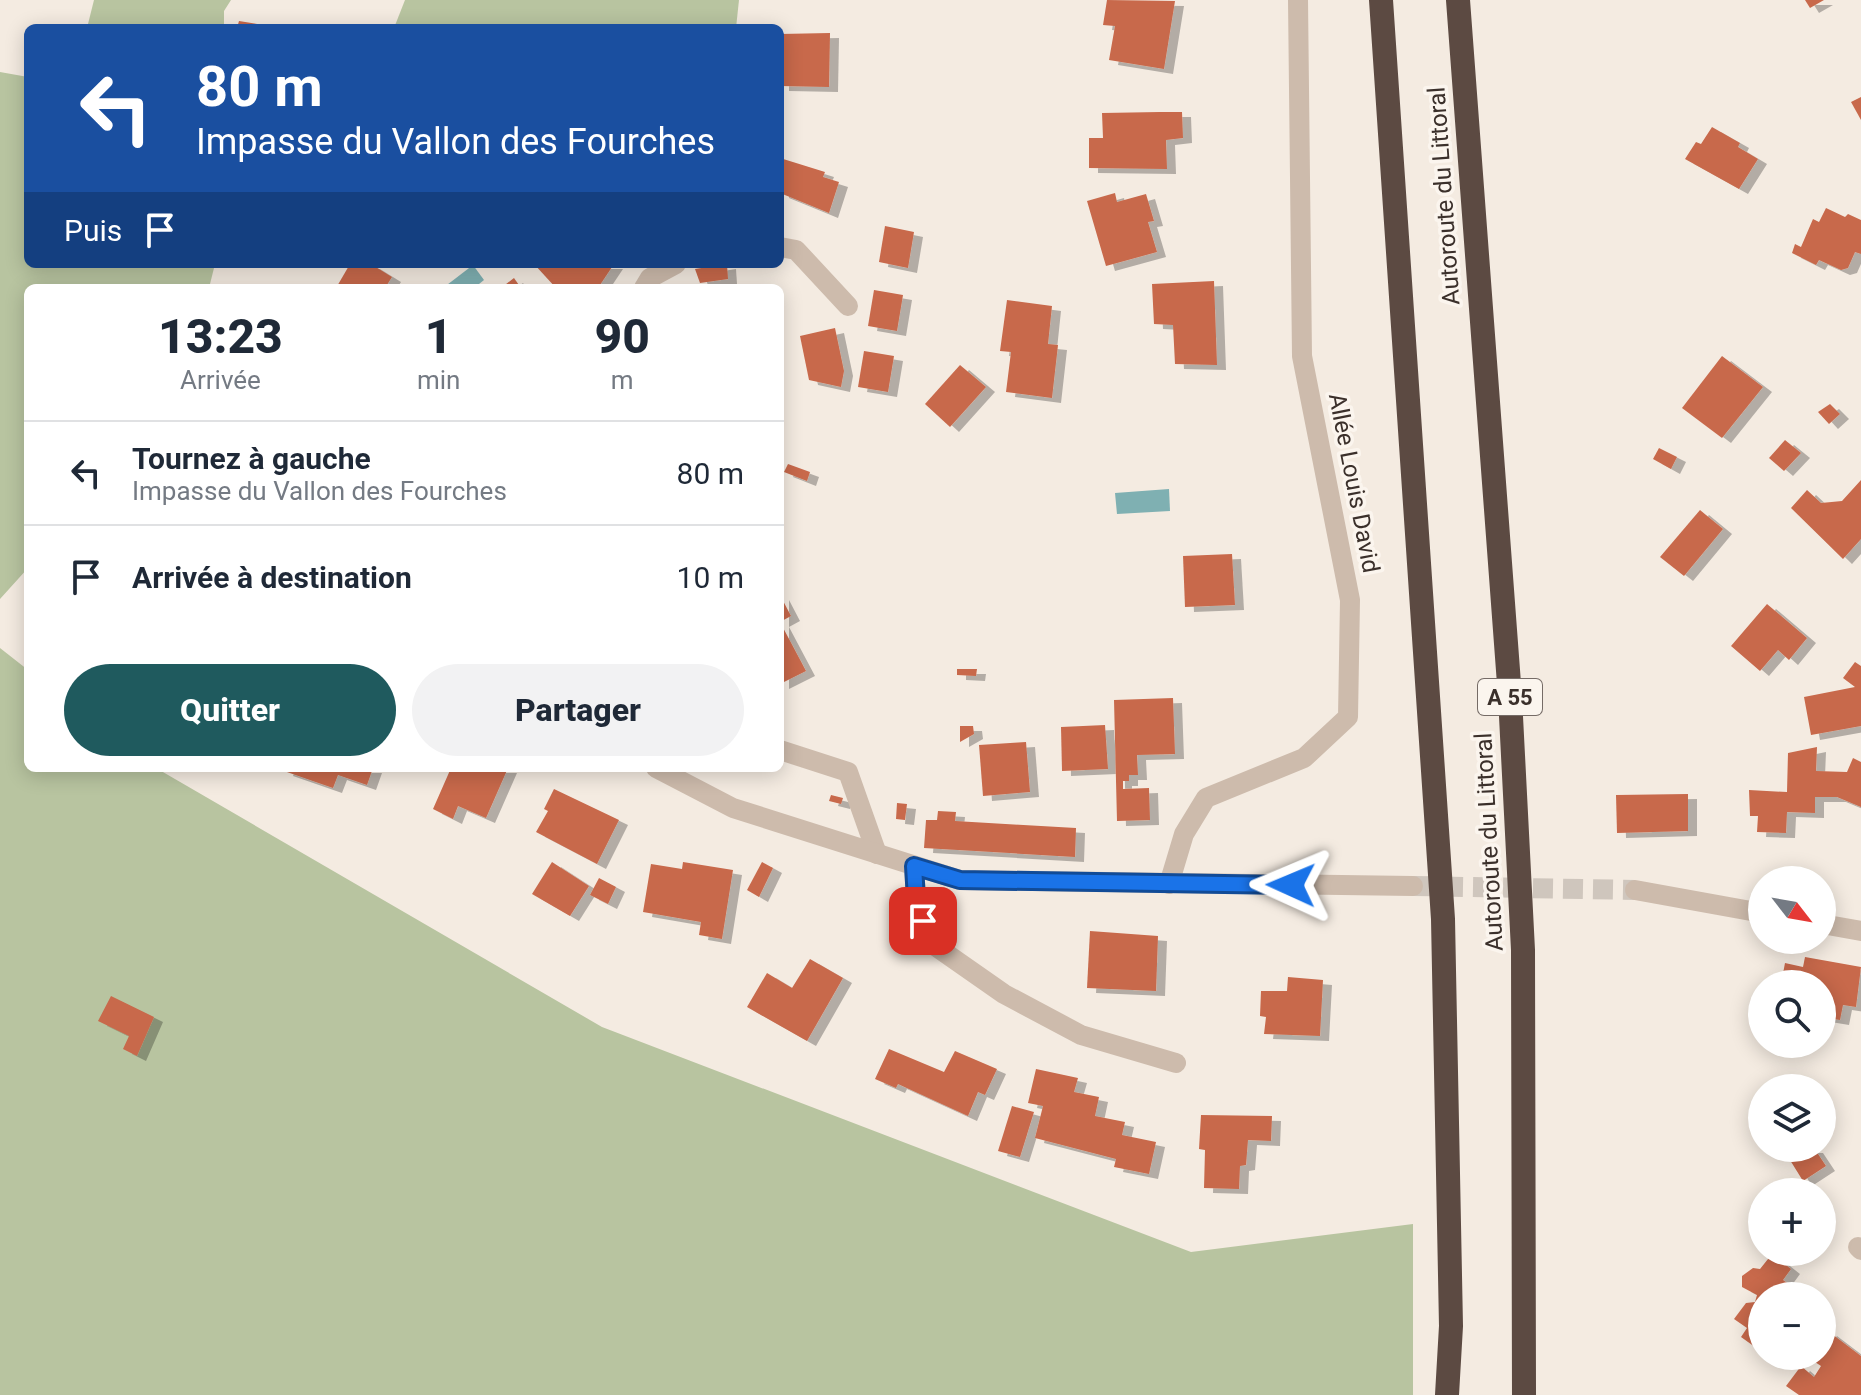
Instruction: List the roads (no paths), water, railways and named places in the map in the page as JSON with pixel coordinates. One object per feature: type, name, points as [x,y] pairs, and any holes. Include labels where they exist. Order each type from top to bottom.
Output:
[{"type":"highway","name":"Autoroute du Littoral","points":[[1381,0],[1443,919],[1451,1326],[1447,1395]]},
{"type":"highway","name":"Autoroute du Littoral","points":[[1458,0],[1510,697],[1523,950],[1524,1395]]},
{"type":"street","name":"Allée Louis David","points":[[1169,884],[1184,834],[1206,798],[1304,758],[1348,717],[1350,600],[1302,356],[1298,0]]},
{"type":"street","points":[[784,248],[796,250],[848,306]]},
{"type":"street","points":[[646,284],[650,278],[669,268]]},
{"type":"street","points":[[784,751],[848,772],[877,854]]},
{"type":"street","points":[[664,772],[733,808],[960,880],[1413,886]]},
{"type":"street","points":[[914,866],[916,899],[931,943],[1004,994],[1081,1035],[1176,1063]]},
{"type":"street","points":[[1635,890],[1748,910]]},
{"type":"street","points":[[1836,927],[1861,931]]},
{"type":"water","points":[[469,268],[475,268],[484,280],[479,284],[448,284]]},
{"type":"water","points":[[1169,489],[1170,511],[1117,514],[1115,493]]},
{"type":"tunnel","points":[[1413,886],[1635,890]]}]
